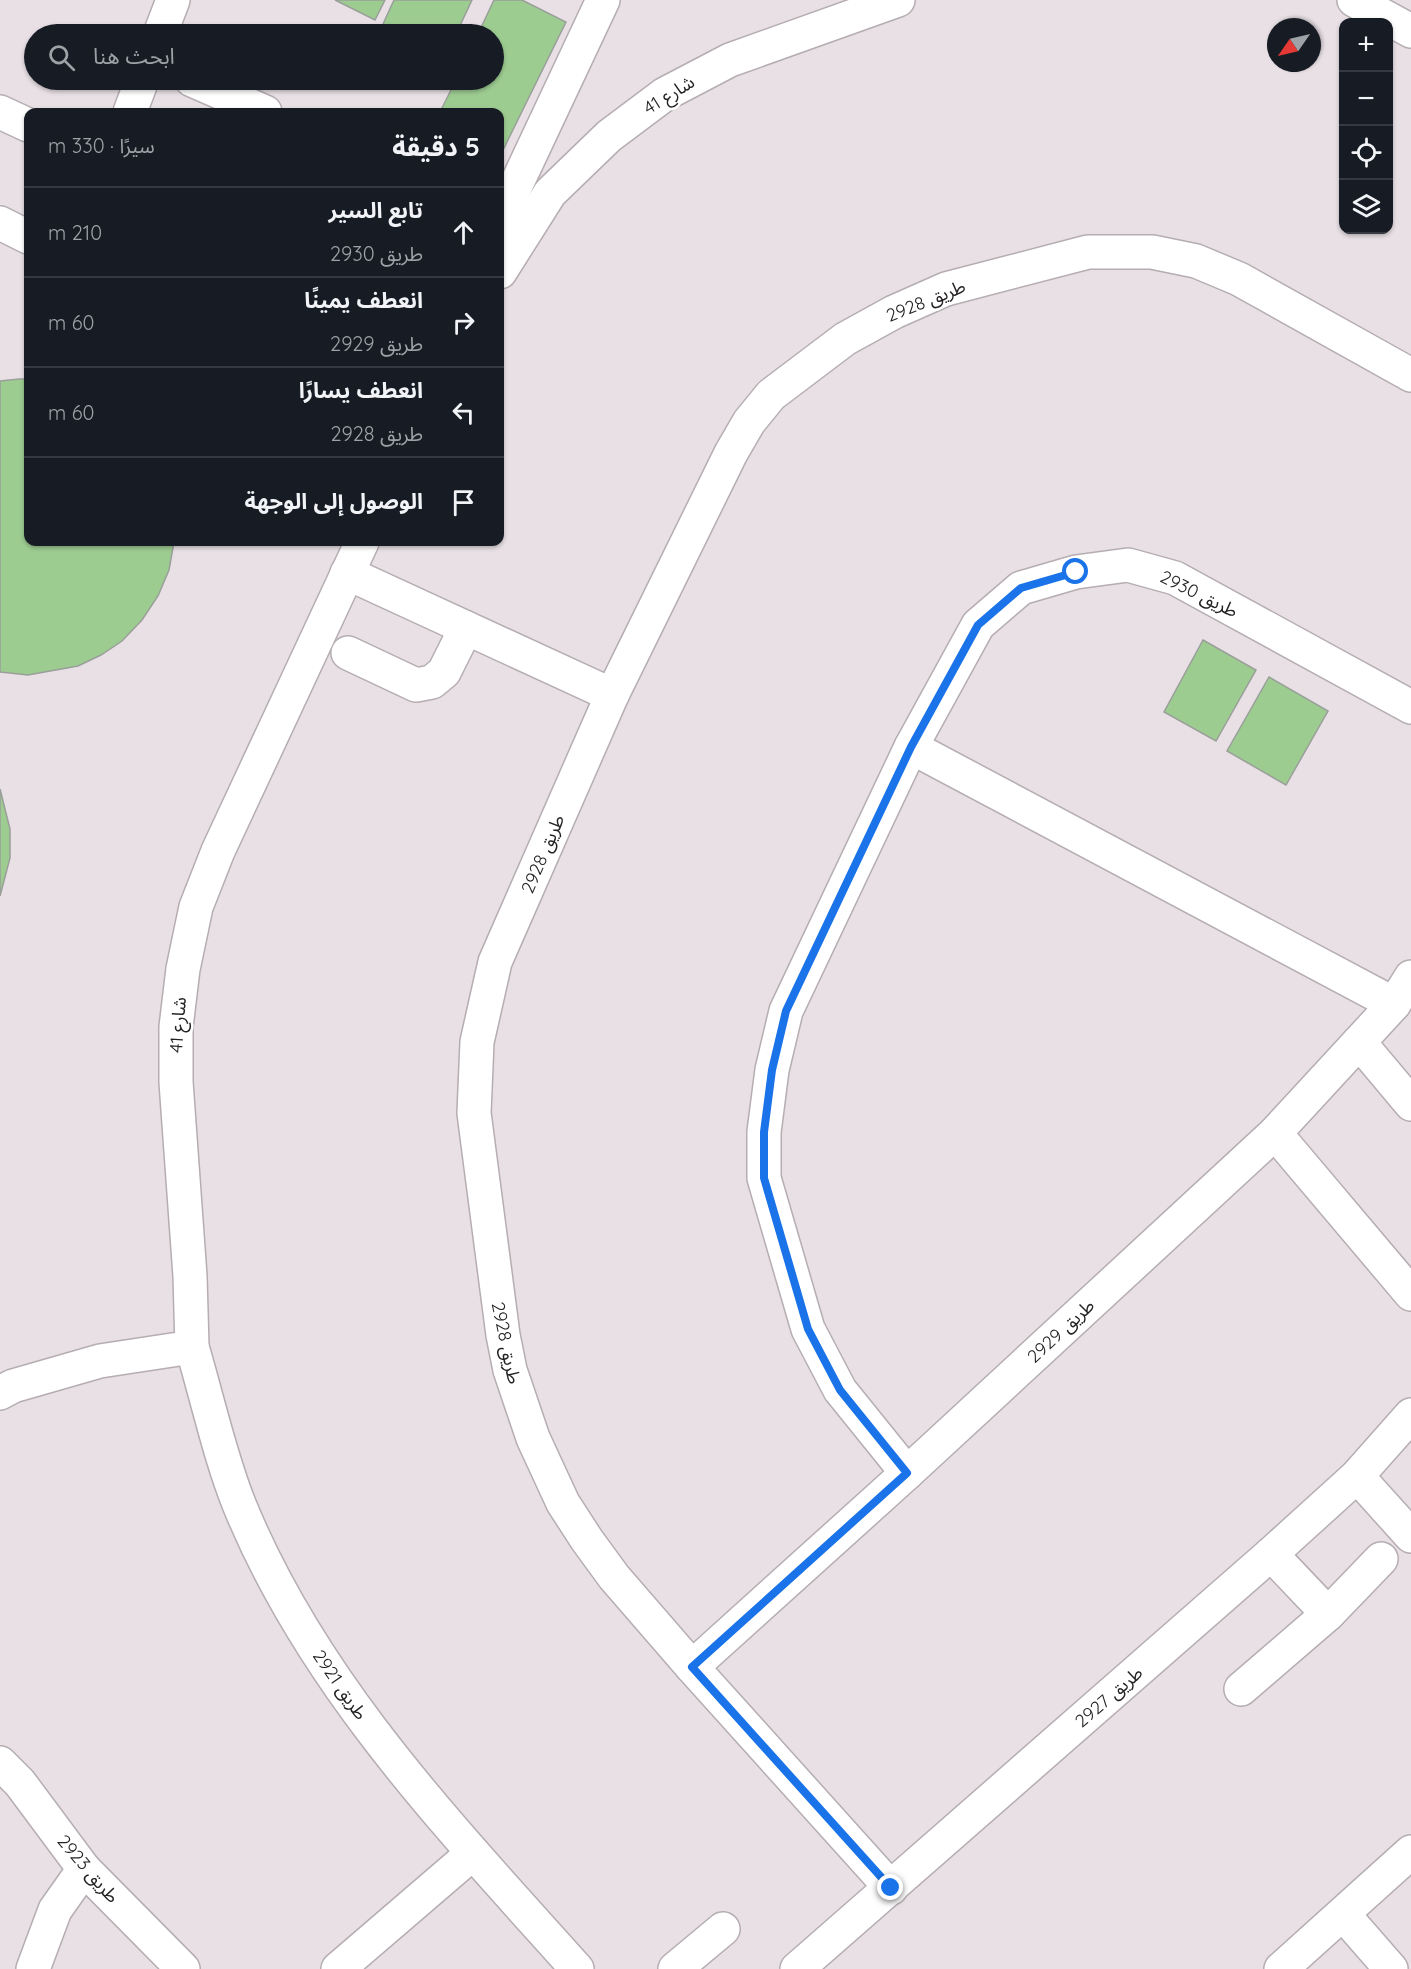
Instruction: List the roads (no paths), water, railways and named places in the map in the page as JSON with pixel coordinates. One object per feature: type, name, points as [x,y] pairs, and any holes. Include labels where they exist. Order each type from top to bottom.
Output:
[{"type":"street","points":[[164,24],[173,0]]},
{"type":"street","points":[[504,224],[509,200],[603,0]]},
{"type":"street","name":"شارع 41","points":[[504,264],[550,192],[609,136],[665,93],[730,60],[898,0]]},
{"type":"street","points":[[1354,0],[1411,31]]},
{"type":"street","points":[[132,108],[138,90]]},
{"type":"street","points":[[215,90],[256,108]]},
{"type":"street","points":[[0,112],[24,123]]},
{"type":"street","points":[[0,222],[24,235]]},
{"type":"street","name":"طريق 2928","points":[[891,1888],[614,1577],[563,1503],[533,1438],[510,1370],[503,1335],[474,1113],[477,1041],[495,962],[612,694],[731,453],[749,422],[771,395],[845,339],[894,312],[946,289],[1088,252],[1152,252],[1196,261],[1239,279],[1411,375]]},
{"type":"street","name":"شارع 41","points":[[192,1347],[190,1276],[176,1082],[176,1027],[183,969],[196,906],[218,851],[360,546]]},
{"type":"street","name":"طريق 2930","points":[[907,1473],[840,1390],[808,1329],[764,1178],[764,1144],[772,1070],[786,1011],[911,747],[978,625],[1021,588],[1076,572],[1128,565],[1175,578],[1411,707]]},
{"type":"street","points":[[347,573],[612,694]]},
{"type":"street","points":[[348,653],[416,685],[432,682],[444,672],[466,628]]},
{"type":"street","points":[[911,747],[1394,1004]]},
{"type":"street","name":"طريق 2929","points":[[692,1667],[907,1473],[1275,1133],[1394,1004],[1411,977]]},
{"type":"street","points":[[1359,1042],[1411,1104]]},
{"type":"street","points":[[1275,1133],[1411,1294]]},
{"type":"street","points":[[0,1393],[13,1386],[100,1361],[192,1347]]},
{"type":"street","name":"طريق 2921","points":[[192,1347],[238,1503],[280,1593],[323,1664],[367,1724],[473,1853],[578,1969]]},
{"type":"street","name":"طريق 2927","points":[[797,1969],[1271,1554],[1357,1476],[1411,1415]]},
{"type":"street","points":[[1357,1476],[1411,1536]]},
{"type":"street","points":[[1271,1554],[1328,1614]]},
{"type":"street","points":[[1240,1689],[1328,1614],[1381,1559]]},
{"type":"street","name":"طريق 2923","points":[[0,1763],[20,1783],[84,1869],[183,1969]]},
{"type":"street","points":[[1281,1969],[1411,1852]]},
{"type":"street","points":[[338,1969],[473,1853]]},
{"type":"street","points":[[33,1969],[55,1910],[84,1869]]},
{"type":"street","points":[[1342,1914],[1391,1969]]},
{"type":"street","points":[[675,1969],[723,1929]]}]
